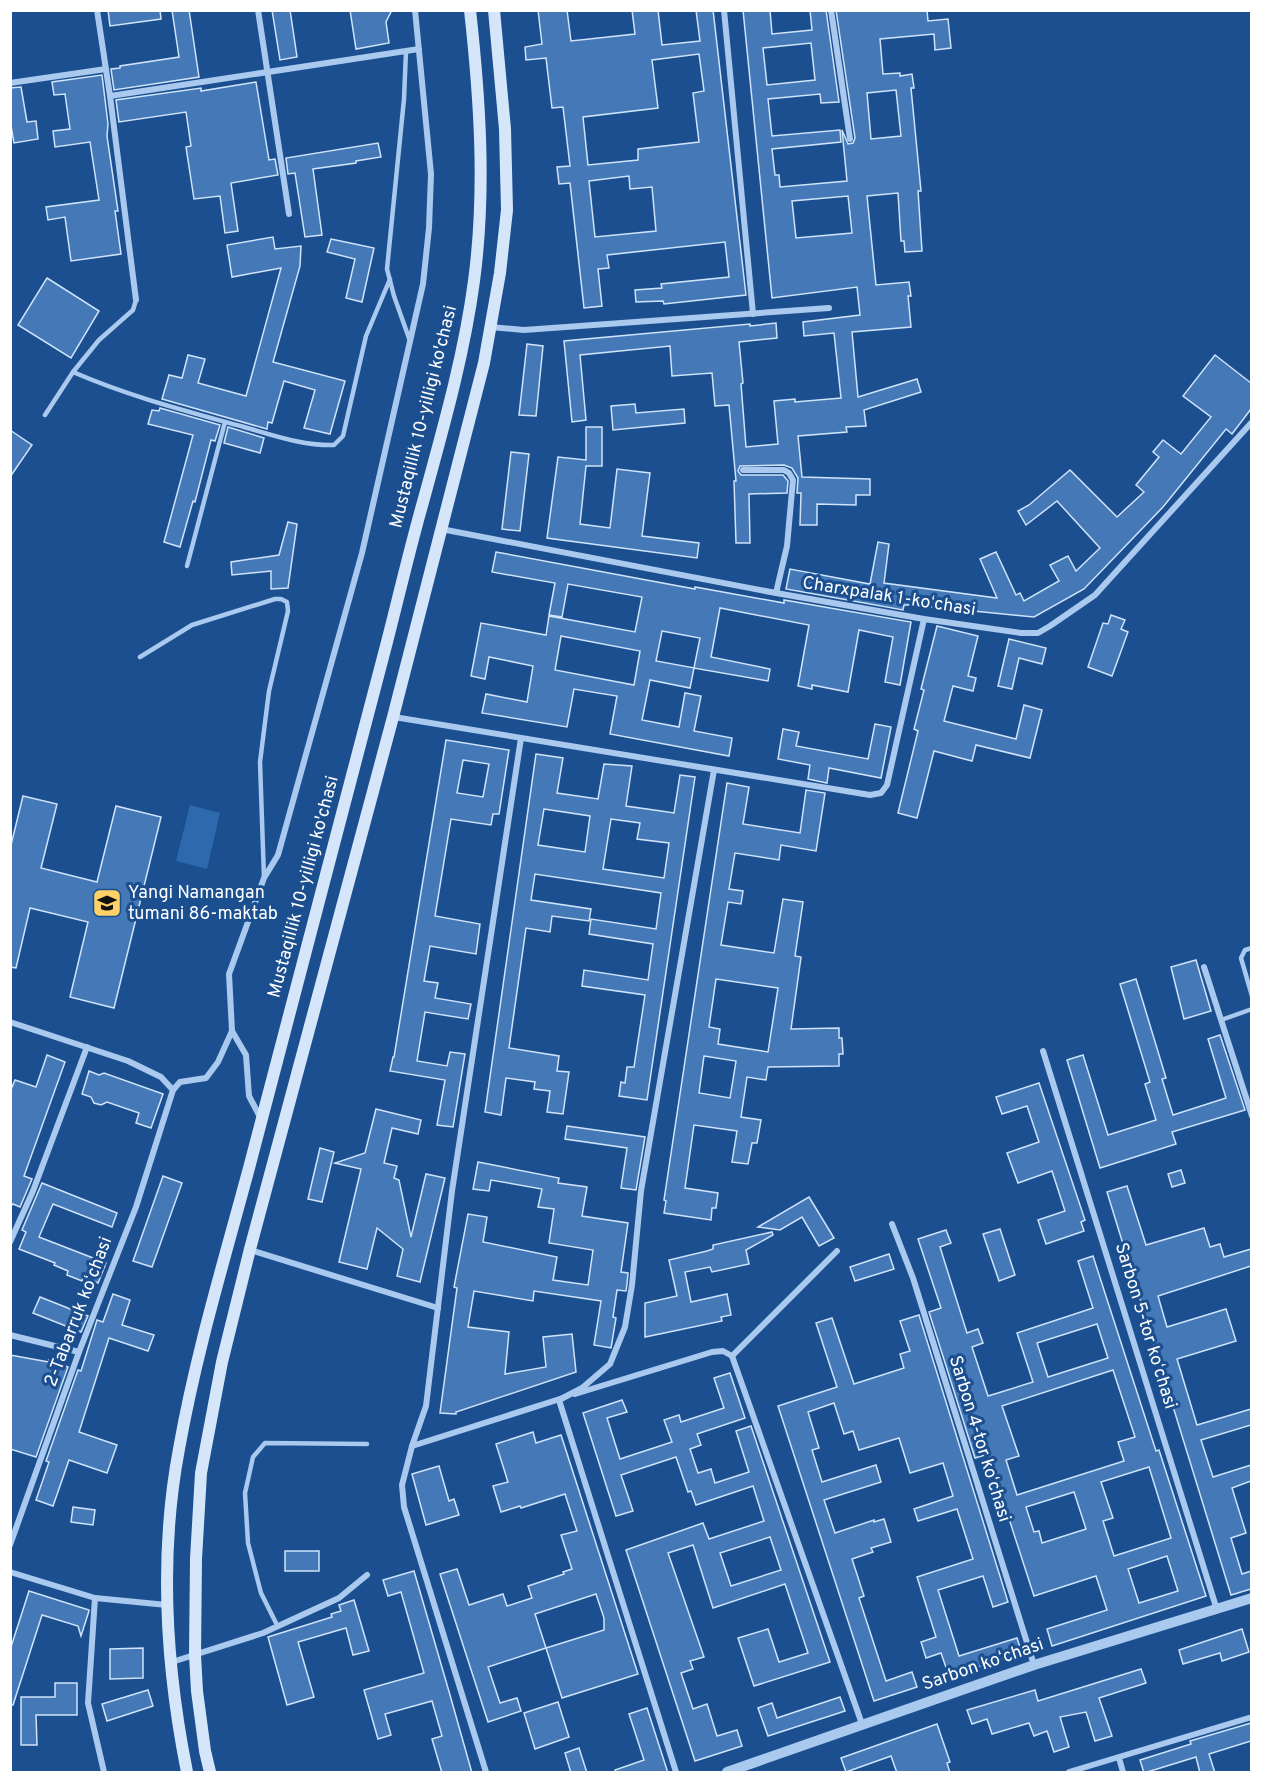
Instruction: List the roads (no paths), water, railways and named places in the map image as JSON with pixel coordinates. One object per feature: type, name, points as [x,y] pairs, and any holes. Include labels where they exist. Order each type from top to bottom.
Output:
[{"type":"main road","name":"Mustaqillik 10-yilligi ko'chasi","points":[[187,1773],[180,1733],[167,1605],[169,1530],[178,1453],[200,1345],[262,1119],[442,433],[465,337],[474,282],[480,220],[481,141],[470,10]]},
{"type":"main road","points":[[210,1773],[197,1691],[195,1655],[196,1559],[201,1473],[222,1362],[250,1250],[393,717],[484,363],[500,273],[507,210],[505,129],[494,10]]},
{"type":"street","points":[[97,10],[136,300]]},
{"type":"street","points":[[258,10],[289,214]]},
{"type":"street","points":[[262,1119],[249,1096],[246,1055],[232,1031],[229,974],[264,878],[278,855],[362,553],[423,284],[431,185],[415,10]]},
{"type":"street","points":[[723,10],[753,314]]},
{"type":"street","points":[[831,10],[850,139]]},
{"type":"street","points":[[110,96],[419,49]]},
{"type":"street","points":[[10,83],[106,69]]},
{"type":"street","points":[[490,327],[524,330],[829,308]]},
{"type":"street","name":"Charxpalak 1-koʻchasi","points":[[440,529],[924,619],[1021,633],[1038,633],[1095,595],[1251,422]]},
{"type":"street","points":[[743,470],[783,470],[789,473],[793,480],[787,546],[776,593]]},
{"type":"street","points":[[393,717],[870,795],[881,793],[887,785],[924,619]]},
{"type":"street","points":[[486,1773],[404,1507],[402,1485],[426,1406],[454,1179],[520,738]]},
{"type":"street","points":[[559,1400],[582,1388],[610,1364],[625,1327],[632,1285],[641,1191],[714,770]]},
{"type":"street","points":[[1204,967],[1251,1116]]},
{"type":"street","points":[[10,1022],[128,1061],[161,1077],[173,1090],[180,1082],[206,1078],[218,1062],[232,1031]]},
{"type":"street","points":[[10,1242],[33,1191],[87,1047]]},
{"type":"street","name":"Sarbon 5-tor koʻchasi","points":[[1044,1051],[1217,1610]]},
{"type":"street","name":"2-Tabarruk koʻchasi","points":[[10,1545],[79,1352],[136,1207],[173,1090]]},
{"type":"street","name":"Sarbon 4-tor koʻchasi","points":[[892,1224],[913,1278],[1034,1665]]},
{"type":"street","points":[[250,1250],[438,1308]]},
{"type":"street","points":[[732,1356],[837,1251]]},
{"type":"street","points":[[10,1335],[79,1352]]},
{"type":"street","points":[[412,1446],[712,1352],[723,1351],[732,1356],[862,1724]]},
{"type":"street","points":[[559,1400],[676,1773]]},
{"type":"street","points":[[10,1572],[95,1598],[167,1605]]},
{"type":"street","points":[[172,1662],[263,1633],[339,1598],[367,1575]]},
{"type":"street","points":[[95,1598],[88,1703],[104,1773]]},
{"type":"street","name":"Sarbon koʻchasi","points":[[727,1773],[1034,1665],[1251,1599]]},
{"type":"street","points":[[1070,1773],[1251,1717]]},
{"type":"street","points":[[1119,1758],[1123,1773]]},
{"type":"lane","points":[[406,51],[404,99],[387,269],[410,343]]},
{"type":"lane","points":[[73,372],[109,388],[225,422],[320,446],[334,445],[343,435],[366,336],[390,279]]},
{"type":"lane","points":[[45,415],[73,372],[99,340],[133,310],[136,300]]},
{"type":"lane","points":[[187,566],[225,422]]},
{"type":"lane","points":[[140,657],[192,625],[274,599],[287,602],[288,611],[269,691],[260,762],[264,878]]},
{"type":"lane","points":[[1251,948],[1245,950],[1241,958],[1251,996]]},
{"type":"lane","points":[[1221,1020],[1251,1009]]},
{"type":"lane","points":[[277,1625],[261,1593],[248,1542],[245,1493],[253,1457],[265,1443],[367,1444]]},
{"type":"place","name":"Yangi Namangan tumani 86-maktab","points":[[107,903]]}]
